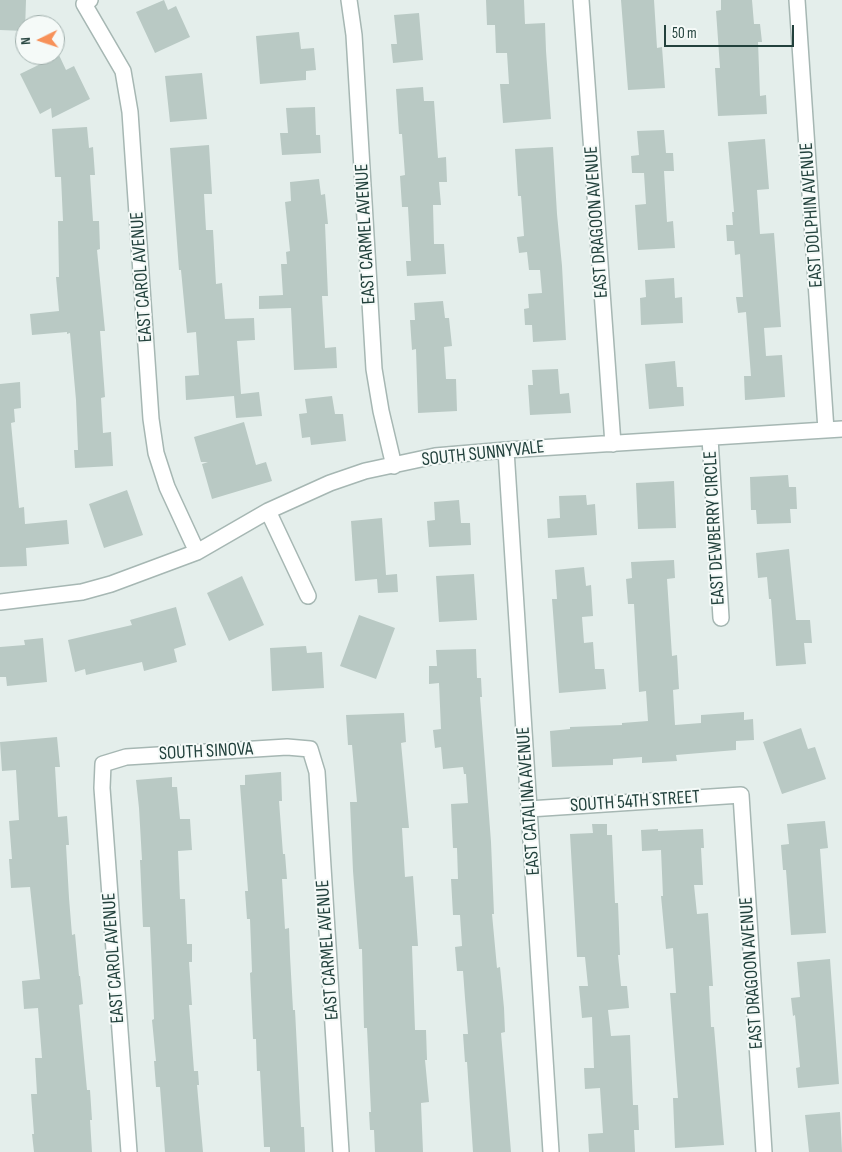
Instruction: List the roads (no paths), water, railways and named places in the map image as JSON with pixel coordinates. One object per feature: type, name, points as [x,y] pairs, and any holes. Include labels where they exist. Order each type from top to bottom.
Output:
[{"type":"street","name":"EAST CARMEL AVENUE","points":[[349,0],[354,35],[374,369],[381,411],[394,466]]},
{"type":"street","name":"EAST DRAGOON AVENUE","points":[[581,0],[612,444]]},
{"type":"street","name":"EAST DOLPHIN AVENUE","points":[[797,0],[826,430]]},
{"type":"street","name":"EAST CAROL AVENUE","points":[[87,2],[123,71],[130,112],[150,410],[156,453],[167,486],[197,552]]},
{"type":"street","name":"SOUTH SUNNYVALE","points":[[0,602],[82,592],[111,584],[197,552],[268,511],[330,483],[365,472],[435,456],[842,430]]},
{"type":"street","name":"EAST DEWBERRY CIRCLE","points":[[710,438],[720,618]]},
{"type":"street","name":"EAST CATALINA AVENUE","points":[[506,450],[551,1152]]},
{"type":"street","points":[[268,511],[308,596]]},
{"type":"street","name":"SOUTH SINOVA","points":[[104,764],[126,757],[287,747],[310,749]]},
{"type":"street","name":"EAST CARMEL AVENUE","points":[[310,749],[316,772],[341,1152]]},
{"type":"street","name":"EAST CAROL AVENUE","points":[[104,764],[102,788],[129,1152]]},
{"type":"street","name":"EAST DRAGOON AVENUE","points":[[741,795],[764,1152]]},
{"type":"street","name":"SOUTH 54TH STREET","points":[[529,809],[741,795]]}]
